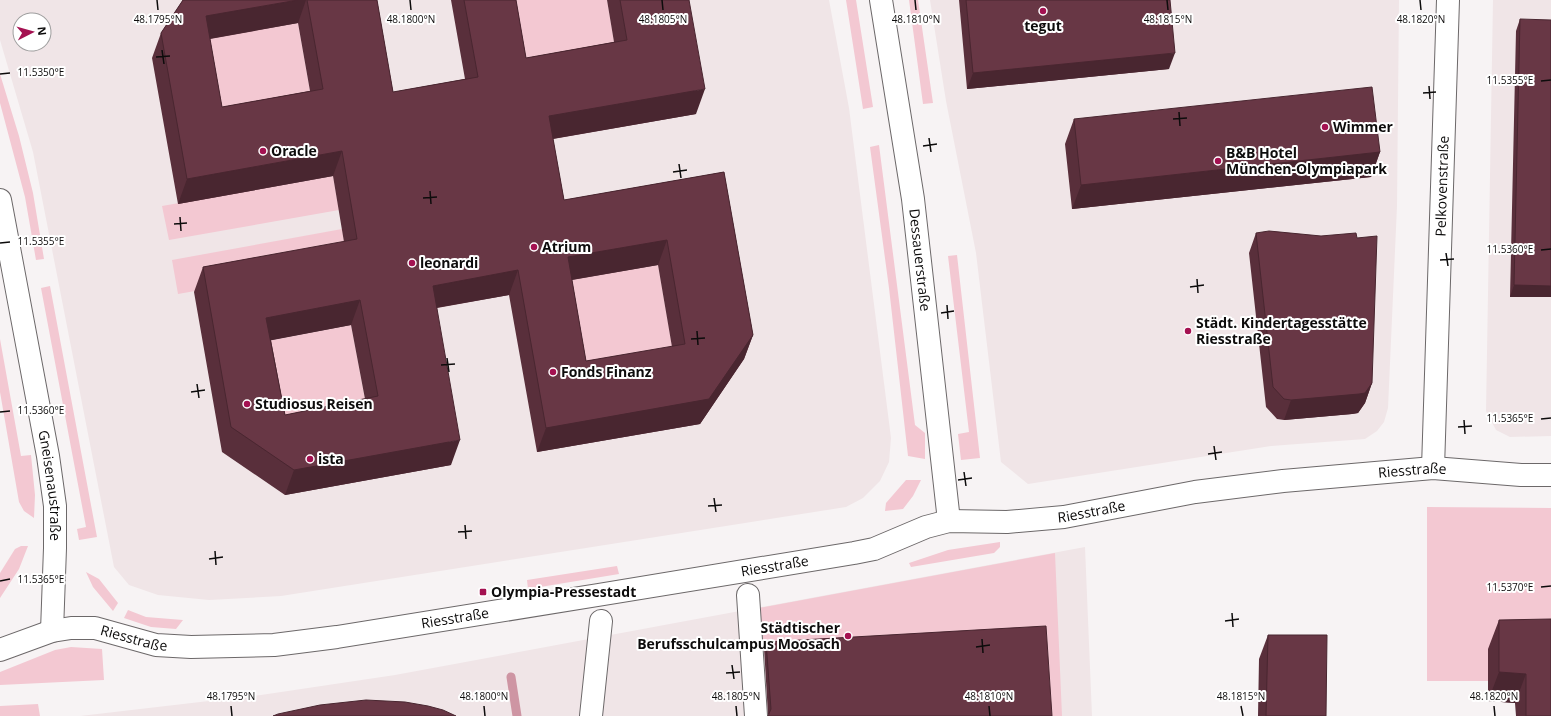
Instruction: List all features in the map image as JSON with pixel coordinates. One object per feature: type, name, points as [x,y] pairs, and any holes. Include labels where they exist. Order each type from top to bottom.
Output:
[{"type":"street","name":"Dessauerstraße","points":[[881,0],[913,199],[949,521]]},
{"type":"street","name":"Pelkovenstraße","points":[[1433,468],[1448,0]]},
{"type":"street","name":"Gneisenaustraße","points":[[0,200],[48,456],[54,506],[55,548],[52,631]]},
{"type":"street","name":"Riesstraße","points":[[0,650],[52,631],[71,628],[95,628],[156,645],[184,647],[274,645],[336,637],[591,597],[854,553],[874,549],[919,530],[949,521],[1007,522],[1064,517],[1203,491],[1284,481],[1433,468],[1551,476]]},
{"type":"street","points":[[748,596],[756,716]]},
{"type":"street","points":[[590,716],[601,621]]},
{"type":"shaded area","points":[[0,0],[829,0],[849,108],[891,438],[889,462],[880,481],[863,498],[846,507],[281,596],[209,600],[158,595],[129,585],[114,567],[33,152],[0,40]]},
{"type":"shaded area","points":[[503,0],[607,0],[618,65],[517,83]]},
{"type":"shaded area","points":[[846,0],[856,0],[873,107],[863,109]]},
{"type":"shaded area","points":[[909,0],[918,0],[933,103],[923,104]]},
{"type":"shaded area","points":[[930,0],[1399,0],[1397,206],[1388,408],[1384,422],[1377,431],[1365,439],[1271,446],[1028,484],[1001,462],[976,253],[946,101]]},
{"type":"shaded area","points":[[1493,0],[1551,0],[1551,436],[1510,437],[1496,430],[1486,411]]},
{"type":"shaded area","points":[[298,23],[314,114],[213,131],[197,41]]},
{"type":"shaded area","points":[[0,74],[19,136],[33,193],[44,259],[36,260],[25,197],[0,103]]},
{"type":"shaded area","points":[[879,145],[915,425],[925,433],[925,459],[908,456],[889,288],[870,147]]},
{"type":"shaded area","points":[[333,176],[339,210],[169,240],[162,206]]},
{"type":"shaded area","points":[[342,229],[348,264],[178,294],[172,260]]},
{"type":"shaded area","points":[[957,255],[980,458],[961,460],[958,434],[969,432],[948,256]]},
{"type":"shaded area","points":[[658,265],[676,369],[577,386],[559,282]]},
{"type":"shaded area","points":[[50,286],[97,537],[79,540],[77,529],[86,527],[41,288]]},
{"type":"shaded area","points":[[351,325],[369,421],[276,439],[257,343]]},
{"type":"shaded area","points":[[0,339],[21,456],[31,455],[35,495],[34,518],[24,511],[19,502],[0,392]]},
{"type":"shaded area","points":[[906,480],[921,480],[913,496],[903,509],[885,511],[886,503]]},
{"type":"shaded area","points":[[1427,507],[1551,508],[1551,648],[1488,681],[1427,681]]},
{"type":"shaded area","points":[[1000,542],[1000,547],[994,553],[911,567],[909,563],[948,550]]},
{"type":"shaded area","points":[[21,546],[28,546],[19,569],[0,598],[0,573],[15,549]]},
{"type":"shaded area","name":"Städtischer Berufsschulcampus Moosach","points":[[1085,547],[1092,716],[80,716],[261,695],[395,675]]},
{"type":"shaded area","points":[[1055,553],[1062,716],[1049,716],[1044,632],[760,649],[759,608]]},
{"type":"shaded area","points":[[617,566],[619,574],[528,589],[527,580]]},
{"type":"shaded area","points":[[86,572],[99,579],[118,603],[113,611],[93,587]]},
{"type":"shaded area","points":[[128,610],[146,617],[183,620],[176,629],[151,627],[124,618]]},
{"type":"shaded area","points":[[71,647],[102,649],[104,680],[0,685],[0,672],[55,650]]},
{"type":"shaded area","points":[[38,704],[40,716],[0,716],[0,706]]},
{"type":"building","name":"Atrium","points":[[183,0],[298,0],[206,16],[222,107],[323,89],[307,0],[377,0],[393,92],[478,77],[464,0],[516,0],[526,58],[627,40],[620,0],[689,0],[705,89],[549,116],[564,200],[724,172],[753,335],[709,399],[546,428],[518,270],[433,286],[460,440],[294,470],[231,427],[203,267],[357,239],[342,151],[187,179],[161,33]],"holes":[[[667,240],[685,344],[586,361],[568,257]],[[360,300],[378,396],[285,415],[266,318]]]},
{"type":"building","points":[[966,0],[1170,0],[1175,53],[973,73]]},
{"type":"building","points":[[1520,19],[1551,20],[1551,286],[1514,285]]},
{"type":"building","name":"B&B Hotel München-Olympiapark","points":[[1372,87],[1380,152],[1081,185],[1074,119]]},
{"type":"building","points":[[1269,231],[1321,236],[1356,233],[1357,238],[1377,236],[1372,383],[1365,393],[1291,400],[1284,399],[1273,387],[1256,233]]},
{"type":"building","points":[[1551,619],[1551,716],[1526,716],[1526,674],[1499,672],[1499,620]]},
{"type":"building","points":[[1046,626],[1052,716],[768,716],[771,709],[766,642]]},
{"type":"building","points":[[1268,635],[1327,635],[1326,716],[1266,716]]},
{"type":"building","points":[[366,700],[405,702],[428,706],[443,710],[456,716],[273,716],[320,705]]},
{"type":"waterway","points":[[511,677],[517,716]]},
{"type":"place","name":"tegut","points":[[1043,11]]},
{"type":"place","name":"Wimmer","points":[[1325,127]]},
{"type":"place","name":"Oracle","points":[[263,151]]},
{"type":"place","name":"B&B Hotel München-Olympiapark","points":[[1218,161]]},
{"type":"place","name":"Atrium","points":[[534,247]]},
{"type":"place","name":"leonardi","points":[[412,263]]},
{"type":"place","name":"Städt. Kindertagesstätte Riesstraße","points":[[1188,331]]},
{"type":"place","name":"Fonds Finanz","points":[[553,372]]},
{"type":"place","name":"Studiosus Reisen","points":[[247,404]]},
{"type":"place","name":"ista","points":[[310,459]]},
{"type":"place","name":"Olympia-Pressestadt","points":[[483,592]]},
{"type":"place","name":"Städtischer Berufsschulcampus Moosach","points":[[848,636]]}]
